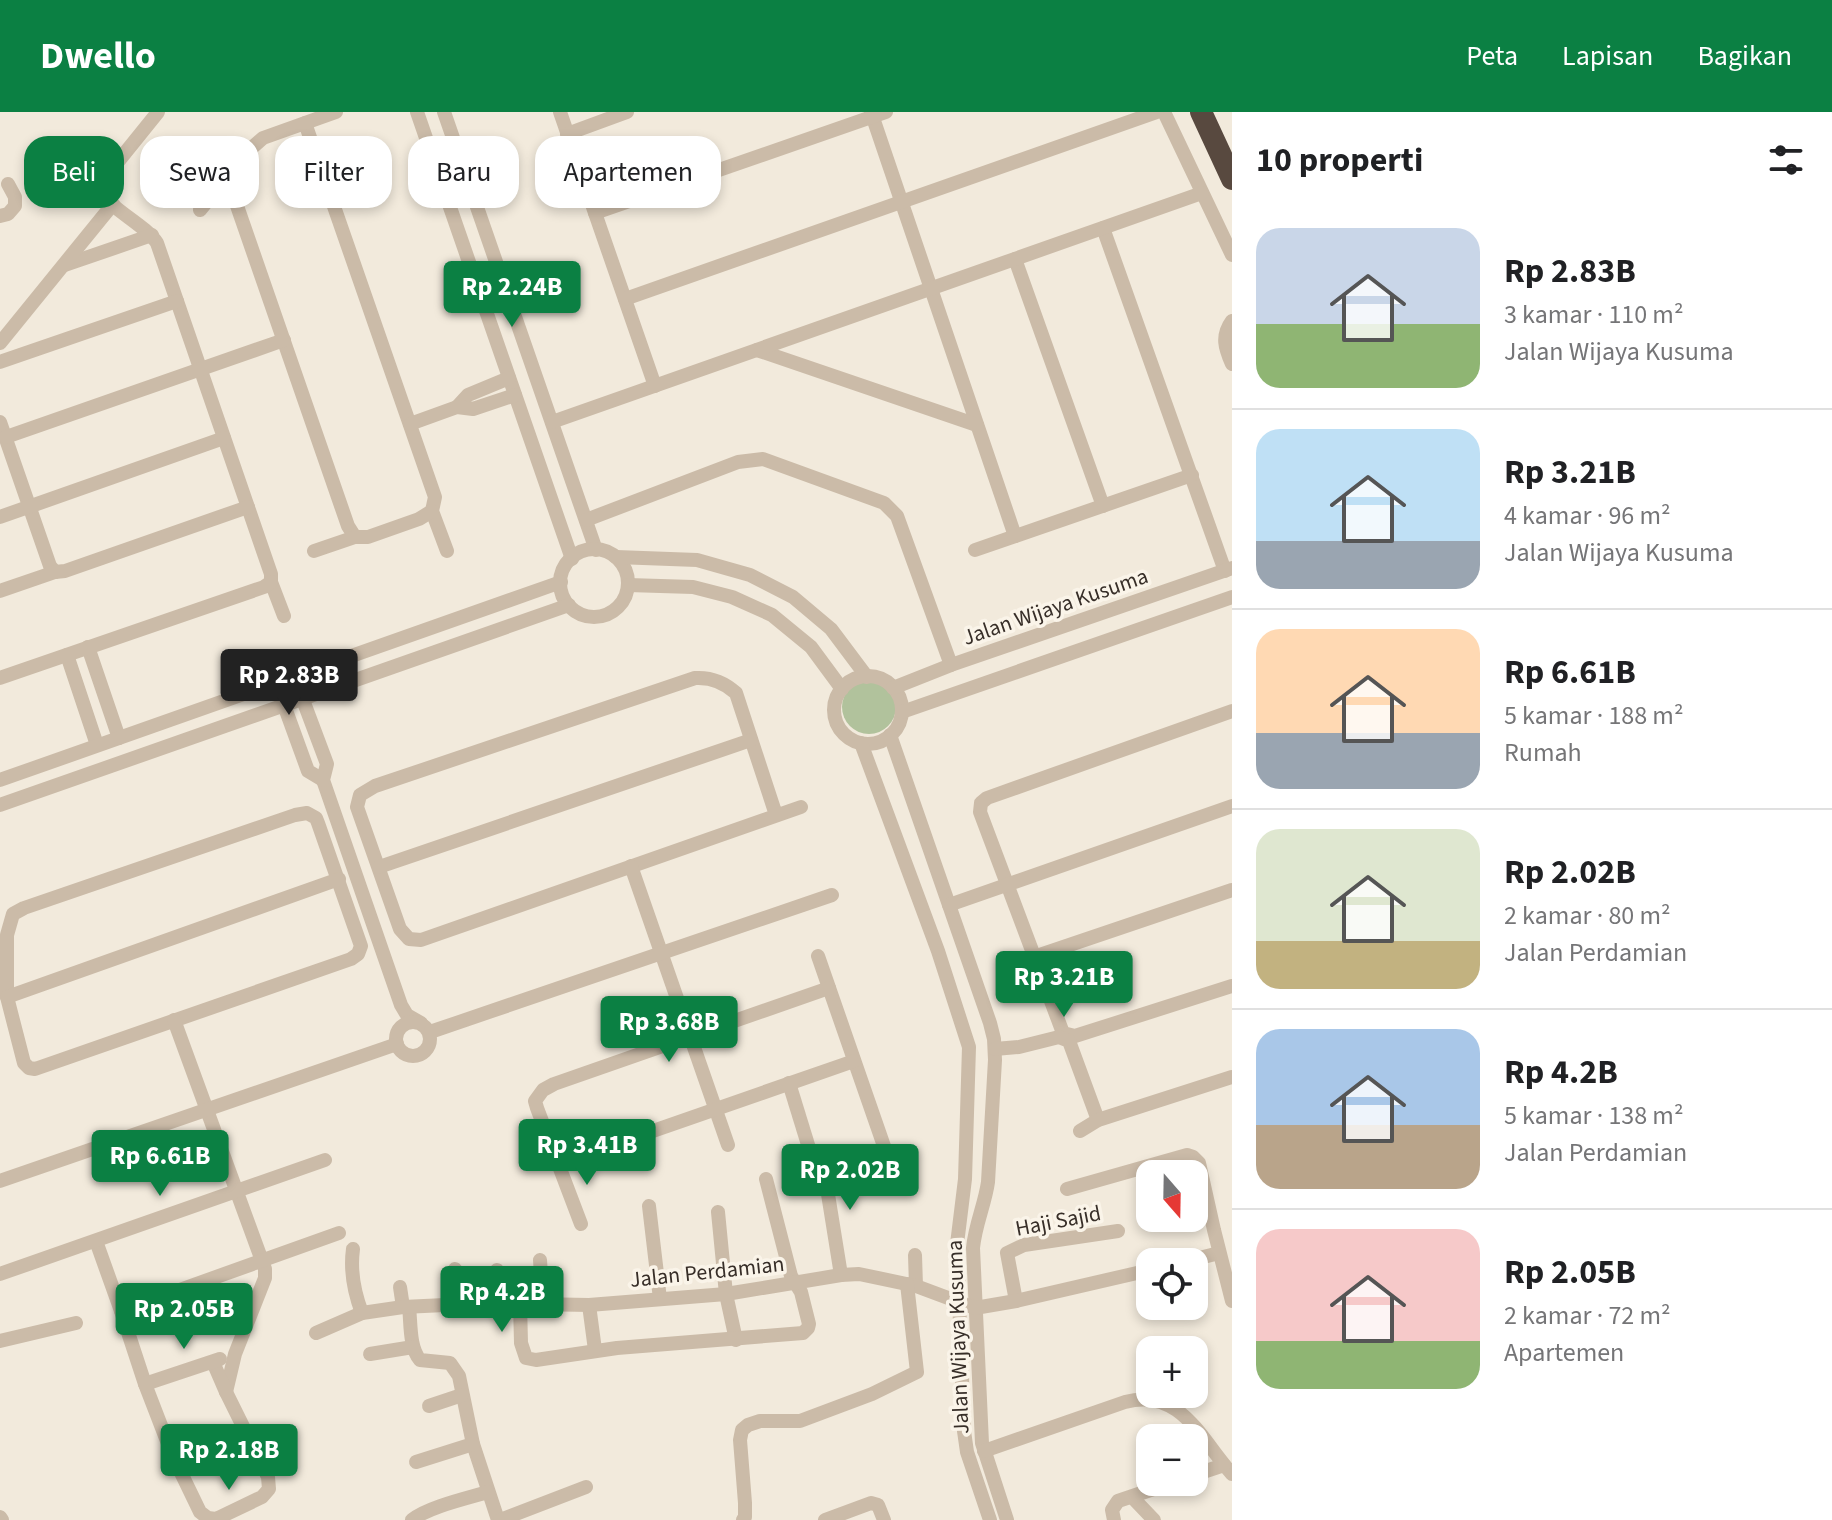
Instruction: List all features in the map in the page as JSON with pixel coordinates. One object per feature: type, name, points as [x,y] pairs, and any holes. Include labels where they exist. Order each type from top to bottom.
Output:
[{"type":"highway","points":[[1201,112],[1232,179]]},
{"type":"street","points":[[124,154],[158,112]]},
{"type":"street","points":[[259,142],[336,112]]},
{"type":"street","points":[[417,112],[572,559]]},
{"type":"street","points":[[444,112],[596,550]]},
{"type":"street","points":[[560,112],[655,386]]},
{"type":"street","points":[[567,134],[627,112]]},
{"type":"street","points":[[625,299],[1157,112]]},
{"type":"street","points":[[1164,112],[1232,255]]},
{"type":"street","points":[[595,213],[877,114],[901,201],[1015,536]]},
{"type":"street","points":[[305,123],[435,497],[432,511],[447,551]]},
{"type":"street","points":[[0,216],[8,214],[15,206],[15,197],[8,184]]},
{"type":"street","points":[[552,422],[1202,193]]},
{"type":"street","points":[[0,343],[110,208]]},
{"type":"street","points":[[118,208],[152,235],[157,243],[284,616]]},
{"type":"street","points":[[238,208],[348,526],[355,537]]},
{"type":"street","points":[[1103,228],[1229,570]]},
{"type":"street","points":[[62,266],[152,235]]},
{"type":"street","points":[[1015,259],[1103,506]]},
{"type":"street","points":[[0,362],[177,301]]},
{"type":"street","points":[[1232,321],[1227,328],[1224,345],[1232,364]]},
{"type":"street","points":[[6,437],[284,340]]},
{"type":"street","points":[[757,350],[977,425]]},
{"type":"street","points":[[457,407],[468,395],[509,378]]},
{"type":"street","points":[[410,424],[457,407],[476,409],[515,395]]},
{"type":"street","points":[[0,422],[50,566],[55,572]]},
{"type":"street","points":[[0,517],[224,438]]},
{"type":"street","points":[[586,520],[738,462],[755,459],[763,459],[884,503],[897,516],[951,665]]},
{"type":"street","points":[[975,550],[1192,475]]},
{"type":"street","points":[[0,591],[248,507]]},
{"type":"street","points":[[314,551],[355,537],[368,537],[419,519],[432,511]]},
{"type":"street","points":[[616,557],[625,570],[628,585],[624,600],[613,612],[598,617],[582,614],[569,605],[562,594],[564,569],[583,552],[596,550],[616,557],[697,560],[750,575],[793,597],[831,629],[867,677]]},
{"type":"street","name":"Jalan Wijaya Kusuma","points":[[893,688],[951,665],[1229,570]]},
{"type":"street","points":[[0,678],[271,582]]},
{"type":"street","points":[[0,780],[561,582]]},
{"type":"street","points":[[628,585],[693,587],[732,597],[772,615],[811,647],[842,689]]},
{"type":"street","points":[[902,712],[1232,597]]},
{"type":"street","points":[[0,805],[569,605]]},
{"type":"street","points":[[88,647],[119,738]]},
{"type":"street","points":[[67,655],[97,745]]},
{"type":"street","points":[[294,676],[327,764],[323,780],[401,1005],[403,1017],[397,1038],[400,1050],[407,1055],[420,1055],[429,1045],[425,1028],[407,1015],[401,1005]]},
{"type":"street","points":[[776,815],[736,693],[727,685],[705,677],[375,786],[360,795],[357,807],[400,929],[409,939],[421,940],[801,807]]},
{"type":"street","points":[[867,677],[882,679],[893,688],[902,712],[898,725],[890,735],[879,742],[861,743],[843,734],[834,717],[834,707],[836,697],[849,682],[867,677]]},
{"type":"street","points":[[276,683],[308,771],[323,780]]},
{"type":"street","points":[[1232,711],[983,800],[980,812],[1061,1030],[1069,1036],[1232,986]]},
{"type":"street","name":"Jalan Wijaya Kusuma","points":[[890,735],[971,966],[990,1023],[995,1049],[988,1182],[974,1236],[975,1308],[980,1430],[1007,1520]]},
{"type":"street","points":[[379,867],[751,740]]},
{"type":"street","name":"Jalan Wijaya Kusuma","points":[[861,743],[968,1040],[965,1179],[957,1244],[965,1442],[984,1518]]},
{"type":"street","points":[[949,905],[1232,806]]},
{"type":"street","points":[[307,813],[316,818],[339,879],[361,946],[358,954],[351,959],[35,1069],[24,1063],[7,997],[7,935],[13,914],[307,813]]},
{"type":"street","points":[[631,866],[728,1145]]},
{"type":"street","points":[[7,997],[339,879]]},
{"type":"street","points":[[1034,957],[1232,890]]},
{"type":"street","points":[[397,1038],[401,1026],[407,1022],[425,1028],[832,895]]},
{"type":"street","points":[[938,951],[951,955],[963,944]]},
{"type":"street","points":[[818,956],[885,1149]]},
{"type":"street","points":[[946,974],[954,962],[971,966]]},
{"type":"street","points":[[581,1224],[535,1101],[543,1090],[829,988]]},
{"type":"street","points":[[174,1020],[263,1262],[265,1278],[235,1354],[226,1392]]},
{"type":"street","points":[[995,1049],[1019,1047],[1059,1037],[1069,1041],[1098,1120]]},
{"type":"street","points":[[0,1181],[208,1109],[397,1038]]},
{"type":"street","points":[[558,1164],[854,1061]]},
{"type":"street","points":[[1080,1131],[1098,1120],[1232,1077]]},
{"type":"street","points":[[789,1083],[813,1161]]},
{"type":"street","points":[[1067,1189],[1187,1155],[1193,1157],[1199,1163],[1232,1301]]},
{"type":"street","points":[[0,1274],[325,1160]]},
{"type":"street","points":[[520,1303],[521,1343],[526,1358],[545,1359],[595,1350],[736,1340],[806,1331],[809,1324],[801,1292],[795,1283],[766,1179]]},
{"type":"street","points":[[827,1188],[841,1275]]},
{"type":"street","points":[[649,1206],[660,1299]]},
{"type":"street","points":[[718,1212],[726,1294],[736,1340]]},
{"type":"street","name":"Haji Sajid","points":[[1016,1301],[1007,1253],[1024,1245],[1118,1231]]},
{"type":"street","points":[[121,1311],[339,1233]]},
{"type":"street","points":[[96,1241],[172,1454],[200,1512],[216,1519],[262,1497],[269,1489],[268,1477],[213,1362]]},
{"type":"street","points":[[353,1249],[352,1279],[362,1313]]},
{"type":"street","points":[[1208,1256],[1219,1253]]},
{"type":"street","points":[[743,1520],[742,1430],[760,1421],[800,1421],[872,1394],[917,1372],[912,1285],[915,1255]]},
{"type":"street","points":[[540,1260],[543,1303]]},
{"type":"street","points":[[455,1269],[459,1304]]},
{"type":"street","points":[[497,1270],[500,1303]]},
{"type":"street","points":[[975,1308],[1136,1273]]},
{"type":"street","name":"Jalan Perdamian","points":[[316,1333],[362,1313],[406,1307],[500,1303],[589,1305],[726,1294],[859,1274],[912,1285],[975,1308]]},
{"type":"street","points":[[400,1287],[416,1355],[420,1360],[450,1363],[459,1376],[473,1444],[499,1520],[586,1487]]},
{"type":"street","points":[[589,1305],[595,1350]]},
{"type":"street","points":[[0,1341],[76,1323]]},
{"type":"street","points":[[370,1354],[413,1347]]},
{"type":"street","points":[[145,1384],[235,1354]]},
{"type":"street","points":[[429,1406],[462,1395]]},
{"type":"street","points":[[984,1451],[1125,1402],[1145,1398],[1160,1401],[1194,1424],[1228,1469],[1208,1473]]},
{"type":"street","points":[[416,1462],[473,1444]]},
{"type":"street","points":[[412,1520],[431,1510],[488,1492]]},
{"type":"street","points":[[1114,1520],[1114,1505],[1136,1496]]},
{"type":"street","points":[[1132,1497],[1154,1520]]},
{"type":"street","points":[[825,1520],[871,1503],[876,1503],[884,1520]]},
{"type":"green space","points":[[869,680],[888,688],[896,707],[888,726],[869,734],[850,726],[842,707],[850,688]]}]
